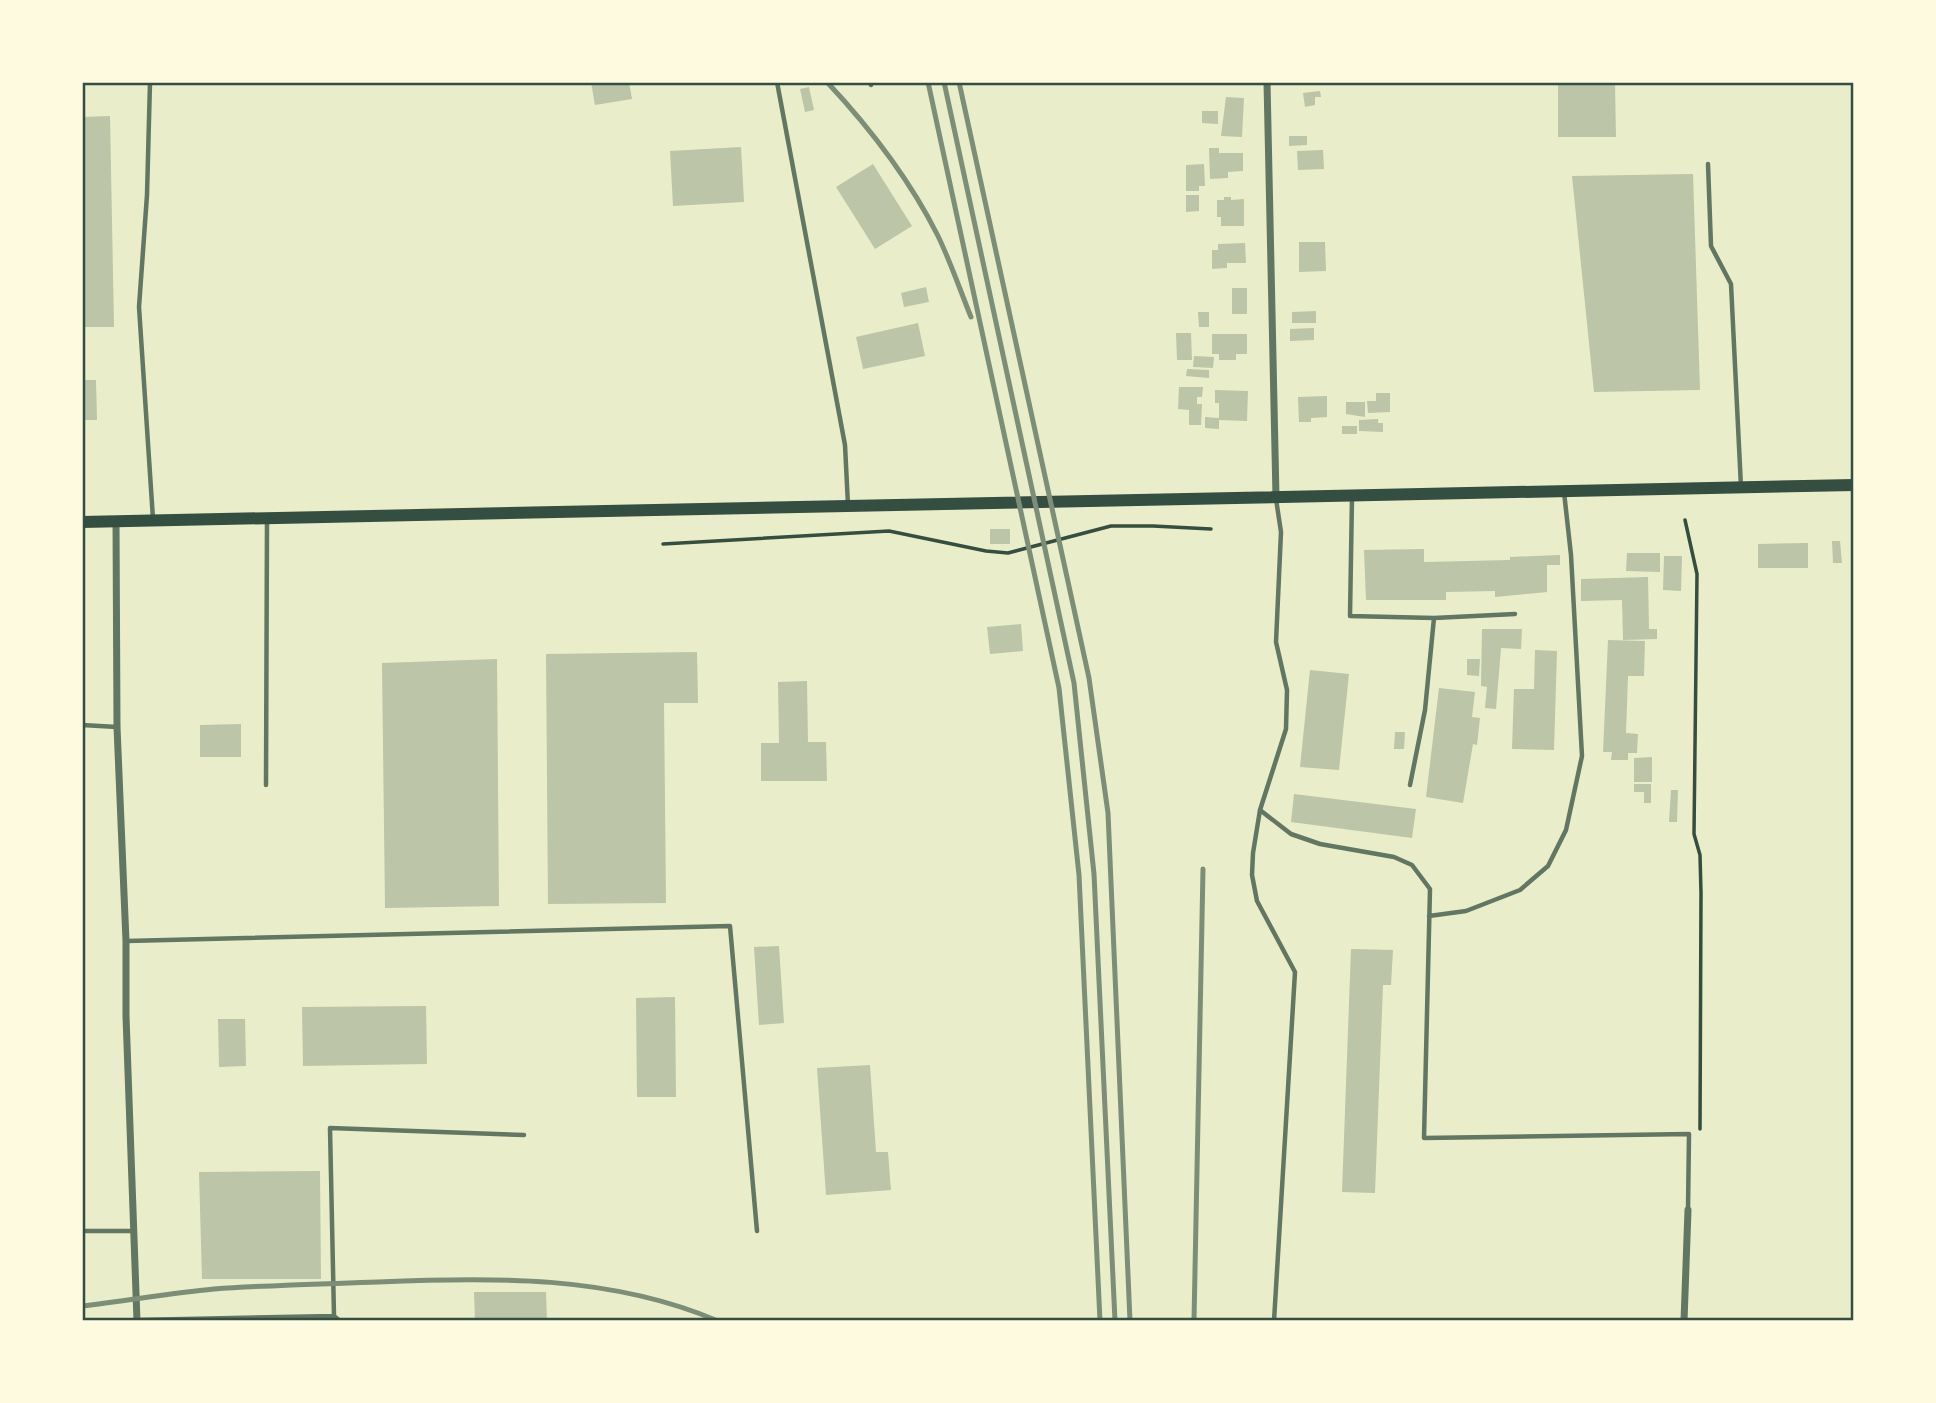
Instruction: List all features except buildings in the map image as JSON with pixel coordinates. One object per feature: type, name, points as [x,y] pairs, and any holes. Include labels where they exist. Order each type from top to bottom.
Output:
[{"type":"main road","points":[[82,522],[1854,485]]},
{"type":"street","points":[[1267,82],[1276,497]]},
{"type":"street","points":[[116,521],[117,727],[126,941],[136,1320]]},
{"type":"street","points":[[1684,1321],[1688,1210]]},
{"type":"lane","points":[[150,82],[147,195],[139,307],[153,520]]},
{"type":"lane","points":[[778,82],[845,445],[848,506]]},
{"type":"lane","points":[[1708,164],[1711,246],[1731,284],[1741,488]]},
{"type":"lane","points":[[1429,916],[1466,911],[1520,890],[1548,866],[1566,830],[1582,756],[1571,555],[1564,491]]},
{"type":"lane","points":[[1352,495],[1350,616],[1434,618],[1515,614]]},
{"type":"lane","points":[[1274,1321],[1296,972],[1257,901],[1252,875],[1252,853],[1260,810],[1286,729],[1287,690],[1276,642],[1281,532],[1276,497]]},
{"type":"lane","points":[[266,785],[267,518]]},
{"type":"lane","points":[[1410,785],[1425,710],[1434,618]]},
{"type":"lane","points":[[82,725],[117,727]]},
{"type":"lane","points":[[1260,810],[1291,834],[1320,844],[1394,857],[1412,865],[1430,888],[1424,1138],[1689,1134],[1688,1210]]},
{"type":"lane","points":[[126,941],[730,926],[757,1231]]},
{"type":"lane","points":[[334,1316],[330,1128],[524,1135]]},
{"type":"lane","points":[[82,1231],[133,1230]]},
{"type":"lane","points":[[136,1320],[334,1316],[340,1321]]},
{"type":"path","points":[[1685,520],[1697,574],[1694,834],[1700,855],[1701,893],[1700,1132]]},
{"type":"path","points":[[663,544],[889,531],[1008,554],[1111,526],[1211,529]]},
{"type":"railway","points":[[827,82],[874,136],[915,195],[943,246],[971,317]]},
{"type":"railway","points":[[928,82],[1059,688],[1079,875],[1100,1321]]},
{"type":"railway","points":[[944,82],[1074,683],[1094,874],[1115,1321]]},
{"type":"railway","points":[[959,82],[1089,678],[1108,813],[1130,1321]]},
{"type":"railway","points":[[1194,1321],[1203,869]]},
{"type":"railway","points":[[82,1306],[214,1289],[421,1280],[507,1280],[551,1282],[636,1295],[718,1321]]}]
